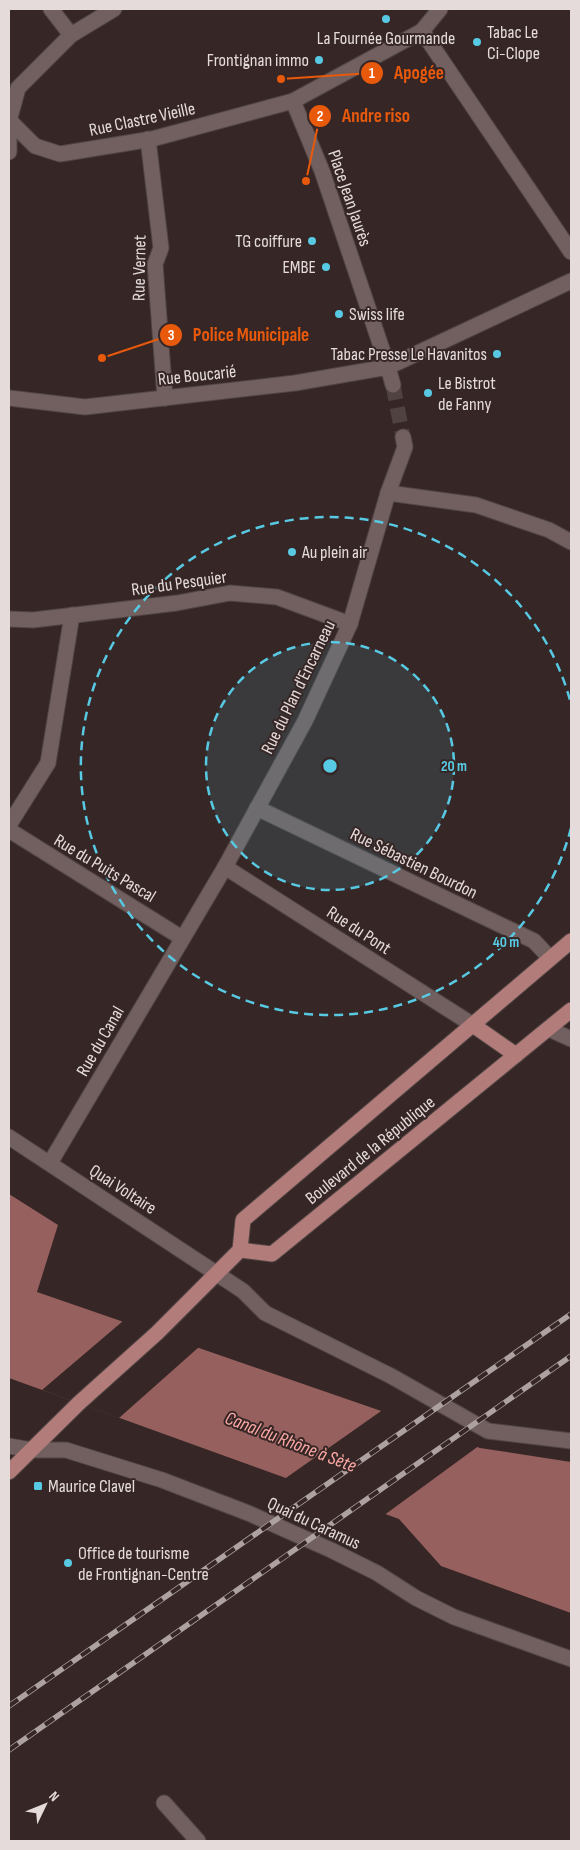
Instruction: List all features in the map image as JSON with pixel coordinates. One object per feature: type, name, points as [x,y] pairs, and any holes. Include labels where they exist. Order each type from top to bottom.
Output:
[{"type":"main road","name":"Boulevard de la République","points":[[571,940],[243,1220],[240,1250],[272,1254],[571,1010]]},
{"type":"main road","points":[[473,1025],[516,1055]]},
{"type":"main road","points":[[9,1472],[79,1403],[157,1333],[240,1250]]},
{"type":"street","points":[[51,9],[72,35]]},
{"type":"street","points":[[9,152],[9,121],[18,88],[72,35],[114,9]]},
{"type":"street","points":[[293,101],[422,31],[440,9]]},
{"type":"street","points":[[422,31],[571,252]]},
{"type":"street","name":"Rue Clastre Vieille","points":[[9,121],[35,146],[60,154],[148,139],[293,101]]},
{"type":"street","name":"Place Jean Jaurès","points":[[293,101],[322,171],[388,367]]},
{"type":"street","name":"Rue Vernet","points":[[148,139],[161,248],[155,264],[164,398]]},
{"type":"street","points":[[393,384],[388,367],[571,281]]},
{"type":"street","name":"Rue Boucarié","points":[[9,398],[85,407],[295,383],[388,367]]},
{"type":"street","name":"Rue du Plan d'Encarneau","points":[[182,938],[226,867],[305,721],[350,624],[388,493],[405,447],[403,437]]},
{"type":"street","points":[[388,493],[476,505],[549,530],[571,542]]},
{"type":"street","name":"Rue du Pesquier","points":[[9,619],[33,620],[177,603],[230,593],[277,597],[350,624]]},
{"type":"street","points":[[9,825],[48,763],[72,615]]},
{"type":"street","name":"Rue Sébastien Bourdon","points":[[257,808],[534,941],[550,958]]},
{"type":"street","name":"Rue du Puits Pascal","points":[[9,830],[182,938]]},
{"type":"street","name":"Rue du Pont","points":[[226,867],[473,1025]]},
{"type":"street","name":"Rue du Canal","points":[[50,1163],[182,938]]},
{"type":"street","points":[[549,1029],[571,1039]]},
{"type":"street","name":"Quai Voltaire","points":[[9,1137],[188,1254],[214,1274],[243,1291],[265,1313],[391,1376],[488,1431],[571,1441]]},
{"type":"street","name":"Quai du Caramus","points":[[9,1446],[32,1450],[66,1450],[162,1480],[222,1503],[362,1566],[416,1598],[454,1617],[571,1659]]},
{"type":"street","points":[[164,1803],[198,1841]]},
{"type":"water","name":"Canal du Rhône à Sète","points":[[9,1194],[58,1225],[37,1292],[387,1413],[480,1448],[571,1462],[571,1613],[441,1566],[399,1519],[9,1378]]},
{"type":"pier","points":[[123,1321],[199,1347],[119,1418],[42,1390]]},
{"type":"pier","points":[[384,1409],[480,1445],[383,1516],[283,1480]]},
{"type":"tunnel","points":[[393,385],[403,437]]},
{"type":"railway","points":[[9,1706],[571,1314]]},
{"type":"railway","points":[[9,1750],[571,1356]]},
{"type":"place","name":"La Fournée Gourmande","points":[[386,19]]},
{"type":"place","name":"Tabac Le Ci-Clope","points":[[477,42]]},
{"type":"place","name":"Frontignan immo","points":[[319,60]]},
{"type":"place","name":"Apogée","points":[[281,79]]},
{"type":"place","name":"Andre riso","points":[[306,181]]},
{"type":"place","name":"TG coiffure","points":[[312,241]]},
{"type":"place","name":"EMBE","points":[[326,267]]},
{"type":"place","name":"Swiss life","points":[[339,314]]},
{"type":"place","name":"Tabac Presse Le Havanitos","points":[[497,354]]},
{"type":"place","name":"Police Municipale","points":[[102,358]]},
{"type":"place","name":"Le Bistrot de Fanny","points":[[428,393]]},
{"type":"place","name":"Au plein air","points":[[292,552]]},
{"type":"place","name":"Maurice Clavel","points":[[38,1486]]},
{"type":"place","name":"Office de tourisme de Frontignan-Centre","points":[[68,1563]]}]
